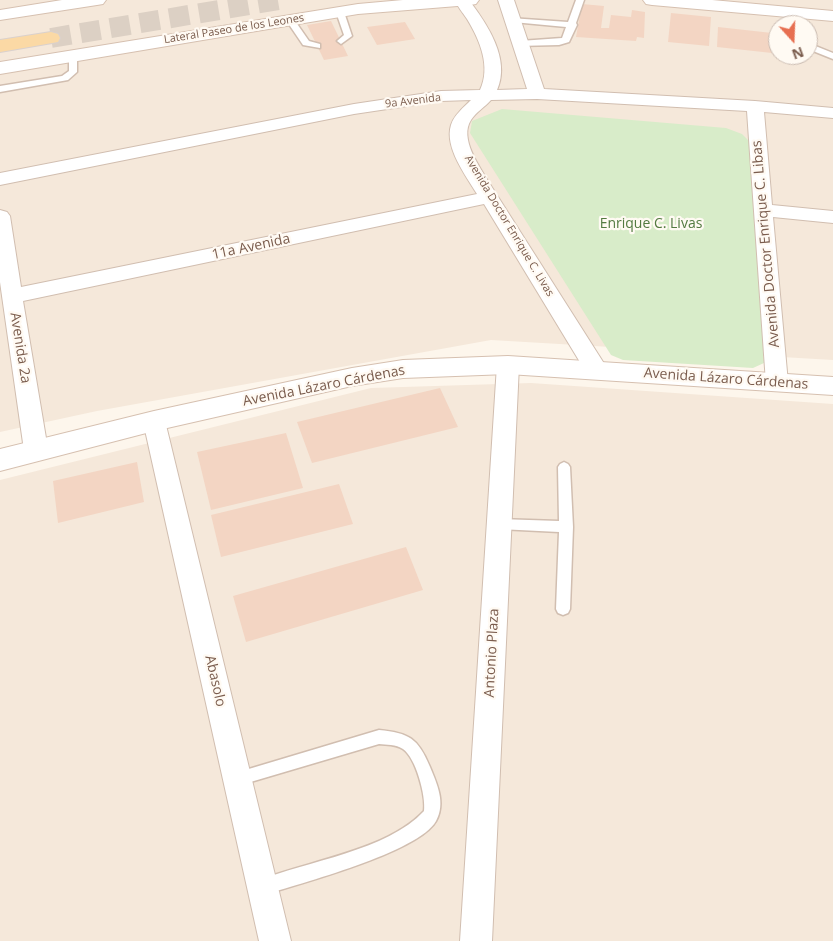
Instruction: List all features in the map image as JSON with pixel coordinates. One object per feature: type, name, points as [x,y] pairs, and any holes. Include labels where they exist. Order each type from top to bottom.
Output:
[{"type":"main road","points":[[0,33],[50,31],[0,46]]},
{"type":"street","points":[[0,15],[98,0]]},
{"type":"street","points":[[349,10],[379,0]]},
{"type":"street","points":[[462,0],[476,19],[491,55],[492,79],[486,95]]},
{"type":"street","name":"Lateral Paseo de los Leones","points":[[0,68],[349,10],[470,0]]},
{"type":"street","points":[[506,0],[536,94]]},
{"type":"street","points":[[652,0],[768,15]]},
{"type":"street","points":[[818,17],[833,16]]},
{"type":"street","name":"9a Avenida","points":[[0,179],[354,109],[441,96],[536,94],[755,106],[833,113]]},
{"type":"street","name":"Avenida Doctor Enrique C. Livas","points":[[486,95],[465,113],[459,127],[460,141],[489,197],[597,371]]},
{"type":"street","name":"Avenida Doctor Enrique C. Libas","points":[[755,106],[777,383]]},
{"type":"street","name":"11a Avenida","points":[[12,296],[489,197]]},
{"type":"street","points":[[764,210],[833,218]]},
{"type":"street","name":"Avenida 2a","points":[[0,216],[36,450]]},
{"type":"street","name":"Avenida Lázaro Cárdenas","points":[[0,460],[154,421],[352,377],[403,369],[508,365],[833,386]]},
{"type":"street","name":"Antonio Plaza","points":[[476,941],[508,365]]},
{"type":"street","name":"Abasolo","points":[[154,421],[275,941]]},
{"type":"lane","points":[[520,44],[566,40],[580,0]]},
{"type":"lane","points":[[341,41],[348,36],[349,10]]},
{"type":"lane","points":[[290,20],[306,43],[317,46]]},
{"type":"lane","points":[[513,20],[572,25]]},
{"type":"lane","points":[[818,50],[833,56]]},
{"type":"lane","points":[[0,89],[64,78],[73,72],[73,56]]},
{"type":"lane","points":[[563,609],[566,527],[564,467]]},
{"type":"lane","points":[[499,524],[566,527]]},
{"type":"lane","points":[[237,779],[379,737],[402,739],[416,748],[432,791],[431,816],[421,827],[391,843],[262,887]]},
{"type":"shaded area","points":[[0,0],[833,0],[833,360],[491,340],[97,411],[0,432]]},
{"type":"shaded area","points":[[531,383],[833,404],[833,941],[0,941],[0,480],[371,388]]},
{"type":"green space","name":"Enrique C. Livas","points":[[502,109],[726,128],[742,134],[753,145],[764,363],[753,368],[623,360],[611,355],[470,133],[472,121]]},
{"type":"building","points":[[582,4],[604,6],[601,28],[609,28],[611,15],[631,17],[632,10],[645,12],[644,38],[637,37],[636,41],[576,37]]},
{"type":"building","points":[[671,13],[711,17],[709,46],[668,42]]},
{"type":"building","points":[[331,21],[348,56],[324,60],[307,25]]},
{"type":"building","points":[[405,22],[415,39],[377,45],[367,27]]},
{"type":"building","points":[[718,27],[768,33],[768,53],[717,47]]},
{"type":"building","points":[[440,388],[458,427],[312,463],[297,422]]},
{"type":"building","points":[[286,433],[303,488],[211,510],[197,452]]},
{"type":"building","points":[[137,462],[144,502],[58,523],[53,481]]},
{"type":"building","points":[[339,484],[353,524],[221,557],[211,515]]},
{"type":"building","points":[[406,547],[423,590],[246,642],[233,596]]},
{"type":"tunnel","points":[[51,38],[279,0]]}]
